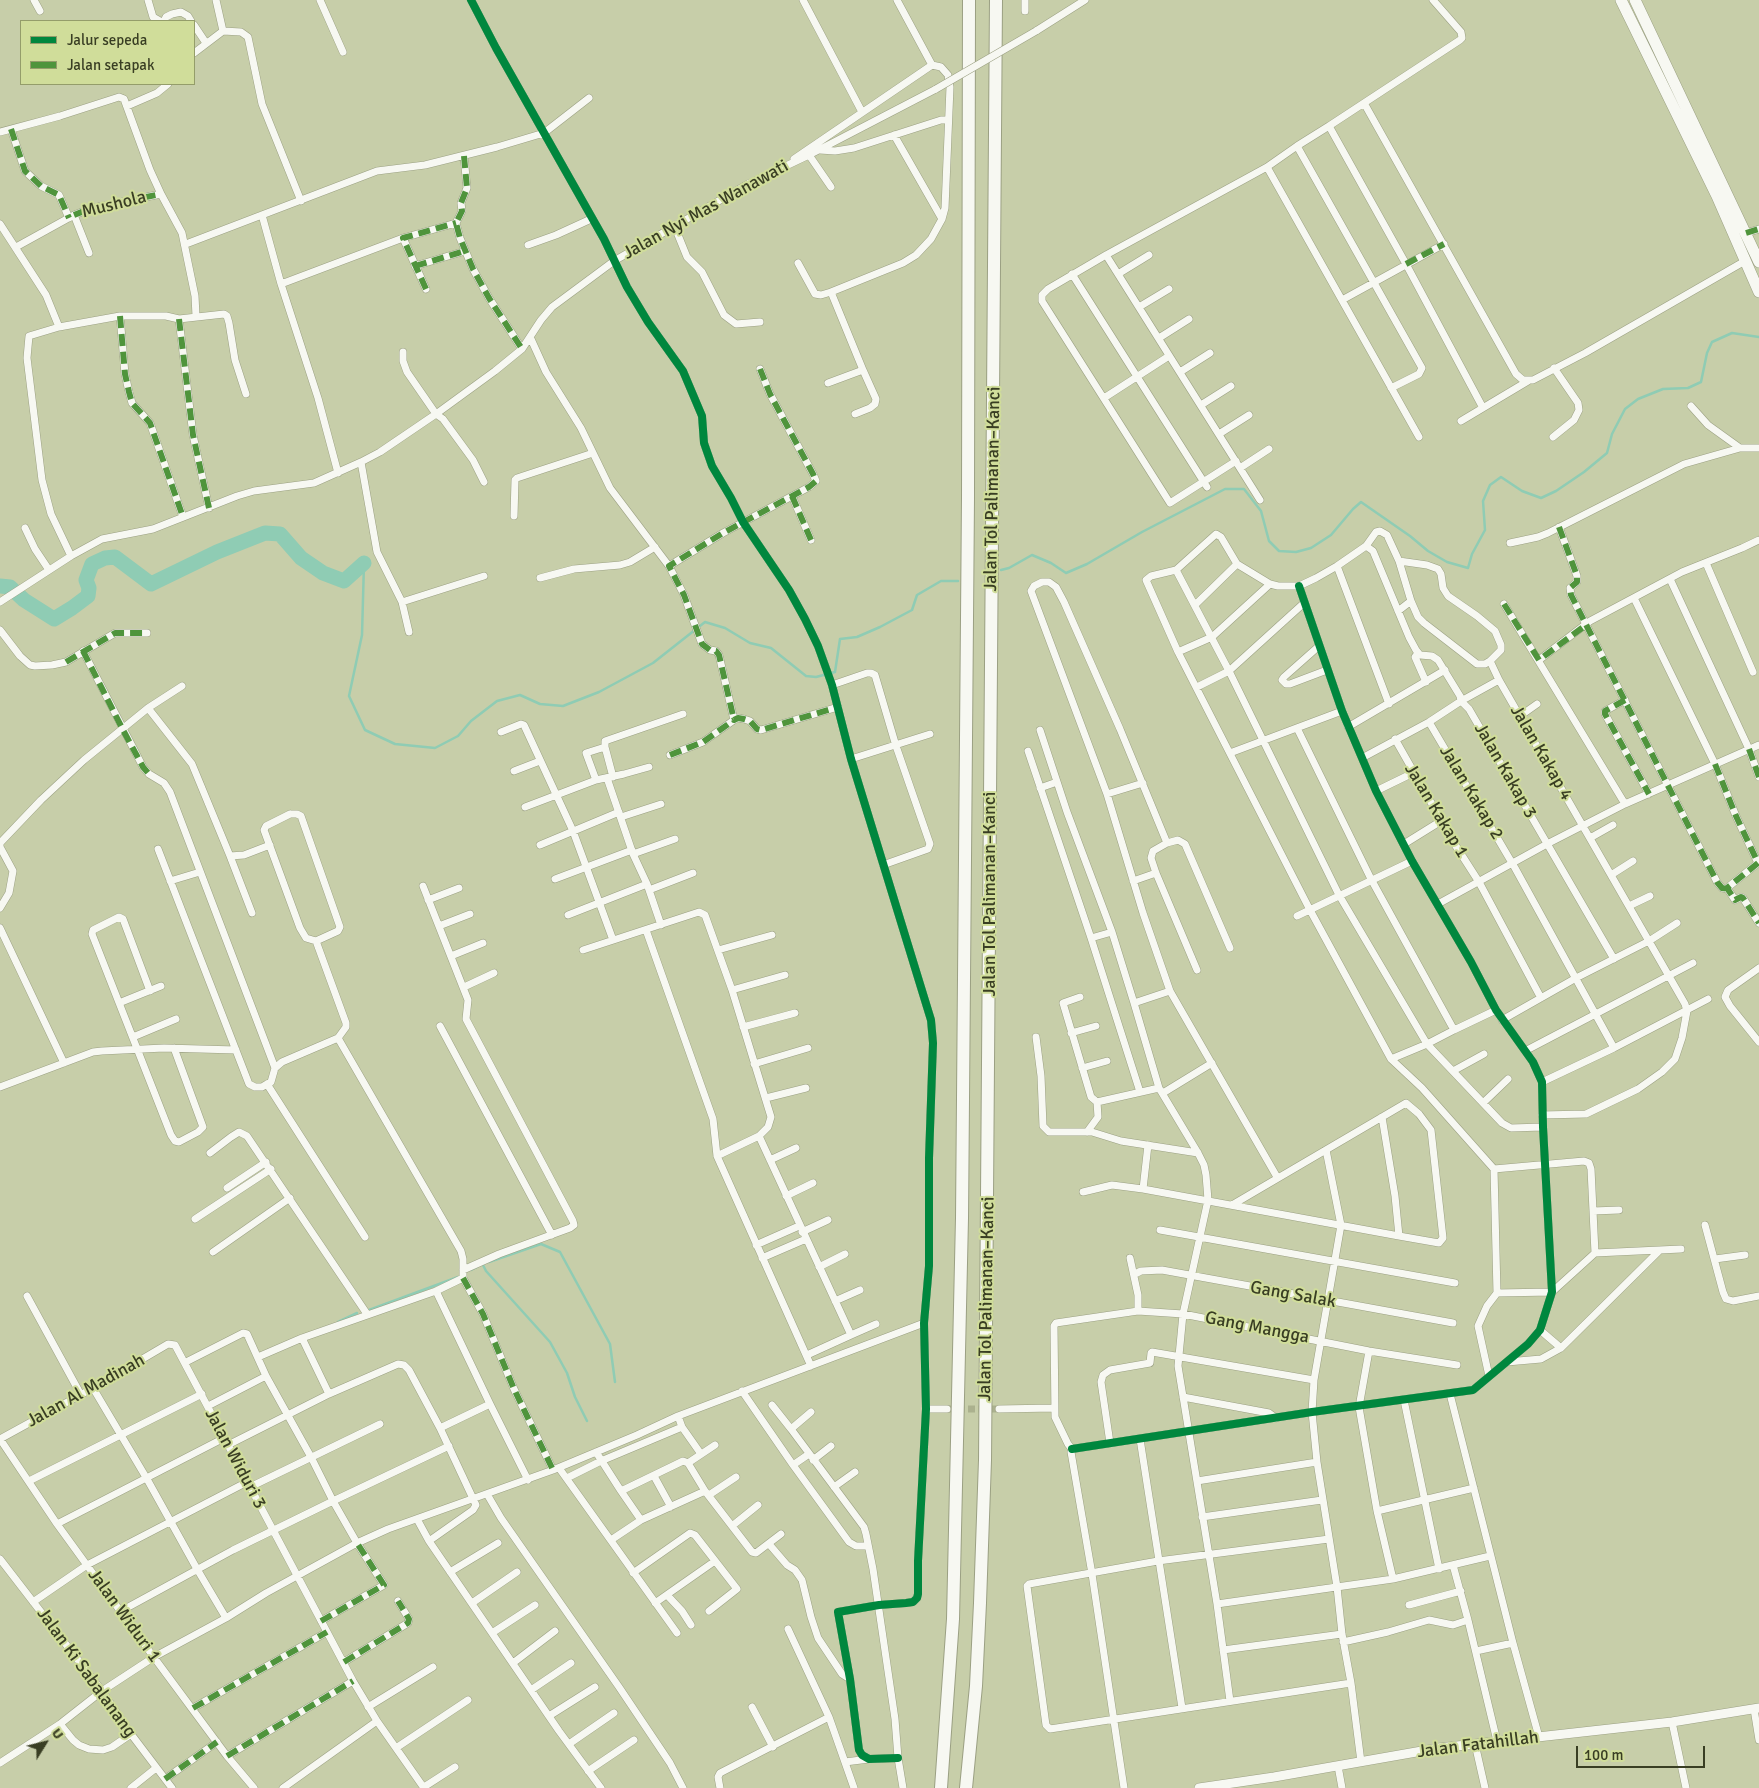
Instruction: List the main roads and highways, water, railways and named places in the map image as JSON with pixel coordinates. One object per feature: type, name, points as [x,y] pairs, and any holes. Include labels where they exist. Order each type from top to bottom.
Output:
[{"type":"highway","name":"Jalan Tol Palimanan–Kanci","points":[[941,1788],[953,1619],[962,1218],[968,498],[969,0]]},
{"type":"highway","name":"Jalan Tol Palimanan–Kanci","points":[[966,1787],[978,1649],[985,1460],[996,0]]},
{"type":"highway","points":[[1621,0],[1717,196],[1759,292]]},
{"type":"highway","points":[[1635,0],[1759,262]]},
{"type":"highway","points":[[1654,67],[1665,62]]},
{"type":"waterway","points":[[1001,570],[1009,568],[1032,555],[1051,563],[1066,573],[1087,564],[1142,532],[1225,489],[1244,489],[1261,511],[1269,541],[1279,551],[1296,552],[1311,548],[1331,535],[1361,502],[1428,551],[1447,562],[1468,568],[1472,554],[1485,530],[1483,501],[1490,485],[1501,477],[1522,491],[1541,498],[1556,491],[1607,453],[1612,434],[1625,409],[1638,399],[1663,389],[1688,388],[1701,382],[1707,353],[1712,342],[1732,333],[1759,337]]},
{"type":"waterway","points":[[0,586],[10,587],[24,600],[54,619],[88,596],[89,588],[86,580],[92,564],[105,558],[115,557],[151,584],[217,552],[265,533],[280,534],[301,558],[323,573],[344,581],[364,563]]},
{"type":"waterway","points":[[364,563],[362,635],[349,696],[365,730],[395,744],[435,748],[458,736],[471,721],[497,701],[520,695],[540,704],[563,706],[599,692],[653,663],[705,622],[725,628],[750,643],[771,648],[806,676],[816,677],[835,672],[840,639],[857,637],[912,610],[917,595],[941,581],[958,581]]},
{"type":"waterway","points":[[489,1262],[541,1244],[560,1252],[610,1344],[615,1382]]},
{"type":"waterway","points":[[482,1263],[486,1271],[550,1342],[567,1373],[575,1397],[587,1421]]},
{"type":"waterway","points":[[471,1270],[477,1267]]},
{"type":"waterway","points":[[369,1310],[458,1277]]},
{"type":"waterway","points":[[338,1322],[357,1313]]},
{"type":"tunnel","points":[[947,1409],[999,1409]]}]
